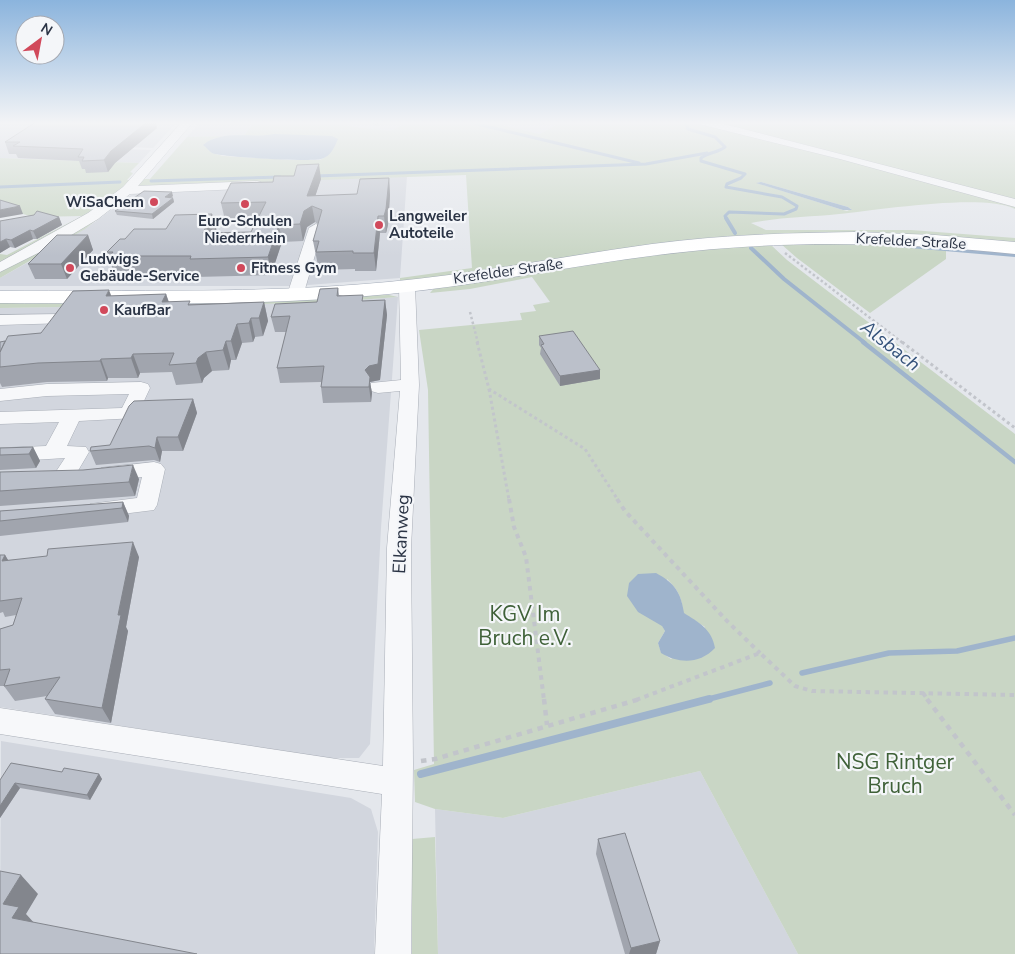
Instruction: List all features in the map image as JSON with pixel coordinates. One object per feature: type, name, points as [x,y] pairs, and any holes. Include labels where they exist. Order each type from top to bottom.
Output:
[{"type":"main road","name":"Krefelder Straße","points":[[4,301],[298,295],[407,286],[680,247],[769,238],[866,238],[1015,248]]},
{"type":"street","points":[[0,268],[93,216],[132,185],[148,167]]},
{"type":"street","points":[[879,167],[1015,203]]},
{"type":"street","points":[[132,185],[265,184]]},
{"type":"street","points":[[298,295],[298,289],[316,228]]},
{"type":"street","name":"Elkanweg","points":[[393,954],[399,548],[410,385],[407,286]]},
{"type":"street","points":[[0,320],[61,319]]},
{"type":"street","points":[[378,387],[410,385]]},
{"type":"street","points":[[0,394],[47,390],[141,388],[129,414],[0,418]]},
{"type":"street","points":[[52,452],[72,416]]},
{"type":"street","points":[[0,455],[79,452],[55,477],[154,469],[146,505],[79,510]]},
{"type":"street","points":[[0,721],[397,773]]},
{"type":"path","points":[[769,238],[792,258],[1015,428]]},
{"type":"path","points":[[470,312],[489,389],[514,527],[526,557],[547,725]]},
{"type":"path","points":[[489,389],[584,449],[625,511],[727,621],[795,686],[812,691],[1015,695]]},
{"type":"path","points":[[397,773],[434,759],[653,695],[760,653]]},
{"type":"path","points":[[923,693],[1015,815]]},
{"type":"shaded area","points":[[407,176],[400,278],[295,286],[0,286],[0,278],[50,250],[95,222],[129,196],[139,192],[240,187],[269,193],[274,181]]},
{"type":"shaded area","points":[[398,297],[381,528],[370,744],[359,758],[329,758],[0,707],[0,308],[317,303]]},
{"type":"shaded area","points":[[1,741],[351,798],[371,809],[378,832],[374,954],[0,954]]},
{"type":"shaded area","points":[[700,771],[798,954],[438,954],[435,809],[503,818]]},
{"type":"green space","points":[[0,167],[135,167],[130,172],[133,173],[127,180],[132,180],[86,218],[0,265],[0,254],[7,255],[82,216],[33,217],[0,207]]},
{"type":"green space","points":[[161,167],[871,167],[1015,206],[1015,209],[1000,204],[956,202],[784,218],[751,223],[766,230],[911,230],[1015,238],[1015,243],[826,234],[400,282],[400,278],[472,268],[466,175],[141,186],[85,229],[0,278],[0,271],[141,179],[150,179]],"holes":[[[761,182],[851,209],[843,210],[757,183]]]},
{"type":"green space","points":[[883,167],[1015,167],[1015,201]]},
{"type":"green space","points":[[853,241],[1015,252],[1015,256],[946,250],[946,259],[870,313],[781,244]]},
{"type":"green space","points":[[771,245],[787,260],[1015,434],[1015,954],[798,954],[700,771],[503,818],[435,809],[415,802],[414,770],[434,764],[428,390],[419,330],[522,320],[520,313],[536,311],[533,305],[550,302],[532,277],[470,289],[430,293],[436,286],[676,250]],"holes":[[[667,579],[677,590],[682,602],[683,613],[705,627],[671,659],[661,652],[658,643],[665,631],[662,625]]]},
{"type":"green space","points":[[389,295],[398,297],[317,303],[0,308],[0,302]]},
{"type":"green space","points":[[435,837],[438,954],[412,954],[412,839]]},
{"type":"water","points":[[761,182],[848,207],[852,210],[843,210],[756,183]]},
{"type":"water","points":[[656,573],[676,589],[684,613],[704,627],[711,636],[715,648],[703,657],[689,661],[668,657],[661,653],[658,643],[665,631],[662,626],[638,612],[627,596],[629,583],[638,574]]},
{"type":"building","points":[[297,167],[318,167],[307,196],[357,194],[360,179],[389,178],[384,216],[378,216],[374,253],[353,253],[353,251],[316,252],[319,241],[313,241],[322,210],[312,206],[304,211],[300,224],[279,225],[268,257],[190,259],[191,256],[110,256],[113,252],[107,252],[120,239],[125,239],[134,229],[166,229],[175,215],[212,214],[203,233],[251,232],[266,202],[221,203],[231,183],[273,182],[274,176],[294,176]]},
{"type":"building","points":[[144,191],[172,192],[165,197],[173,198],[152,214],[115,211]]},
{"type":"building","points":[[0,200],[20,206],[0,210]]},
{"type":"building","points":[[37,211],[59,217],[33,231],[30,230],[11,240],[6,239],[0,242],[0,221],[34,215]]},
{"type":"building","points":[[57,235],[88,235],[61,264],[28,264]]},
{"type":"building","points":[[338,288],[337,296],[363,295],[362,301],[385,300],[378,364],[369,366],[365,370],[370,377],[369,387],[321,387],[324,366],[277,368],[290,316],[271,317],[275,304],[317,302],[320,289]]},
{"type":"building","points":[[109,290],[106,296],[166,294],[162,302],[190,301],[188,305],[264,302],[259,318],[251,318],[249,323],[237,324],[231,341],[226,341],[223,350],[206,352],[198,358],[196,363],[169,365],[174,353],[133,354],[131,358],[0,367],[0,352],[8,336],[41,333],[73,291]]},
{"type":"building","points":[[573,331],[600,370],[560,376],[541,345],[544,344],[539,336]]},
{"type":"building","points":[[5,341],[0,352],[0,342]]},
{"type":"building","points":[[193,399],[178,437],[157,437],[155,448],[149,446],[90,451],[91,447],[110,445],[129,406],[134,401]]},
{"type":"building","points":[[33,447],[29,454],[0,455],[0,448]]},
{"type":"building","points":[[133,465],[129,482],[0,491],[0,472],[83,470]]},
{"type":"building","points":[[123,502],[122,508],[0,521],[0,511]]},
{"type":"building","points":[[133,542],[118,615],[121,615],[102,708],[45,699],[60,677],[4,686],[10,669],[0,670],[0,629],[13,625],[22,598],[0,601],[0,555],[5,555],[2,561],[47,556],[48,549]]},
{"type":"building","points":[[11,763],[62,772],[64,768],[99,774],[87,795],[15,783],[0,806],[0,780]]},
{"type":"building","points":[[625,833],[660,941],[631,948],[598,839]]},
{"type":"building","points":[[0,871],[21,875],[3,904],[19,907],[12,918],[197,954],[0,954]]},
{"type":"waterway","points":[[316,176],[577,167]]},
{"type":"waterway","name":"Alsbach","points":[[720,167],[745,174],[741,178],[727,184],[726,187],[782,197],[797,206],[796,209],[784,214],[729,212],[725,216],[726,218]]},
{"type":"waterway","points":[[151,181],[280,177]]},
{"type":"waterway","points":[[0,187],[120,182]]},
{"type":"waterway","name":"Alsbach","points":[[726,218],[735,233]]},
{"type":"waterway","points":[[898,245],[1015,255]]},
{"type":"waterway","name":"Alsbach","points":[[751,248],[784,279],[865,343]]},
{"type":"waterway","name":"Alsbach","points":[[863,342],[1015,462]]},
{"type":"waterway","points":[[802,673],[889,653],[957,651],[1015,638]]},
{"type":"waterway","points":[[705,700],[770,683]]},
{"type":"waterway","points":[[421,774],[709,699]]},
{"type":"place","name":"WiSaChem","points":[[154,202]]},
{"type":"place","name":"Euro-Schulen Niederrhein","points":[[245,204]]},
{"type":"place","name":"Langweiler Autoteile","points":[[379,225]]},
{"type":"place","name":"Ludwigs Gebäude-Service","points":[[70,268]]},
{"type":"place","name":"Fitness Gym","points":[[241,268]]},
{"type":"place","name":"KaufBar","points":[[104,310]]},
{"type":"park label","name":"KGV Im Bruch e.V.","points":[[525,626]]},
{"type":"park label","name":"NSG Rintger Bruch","points":[[895,774]]}]
